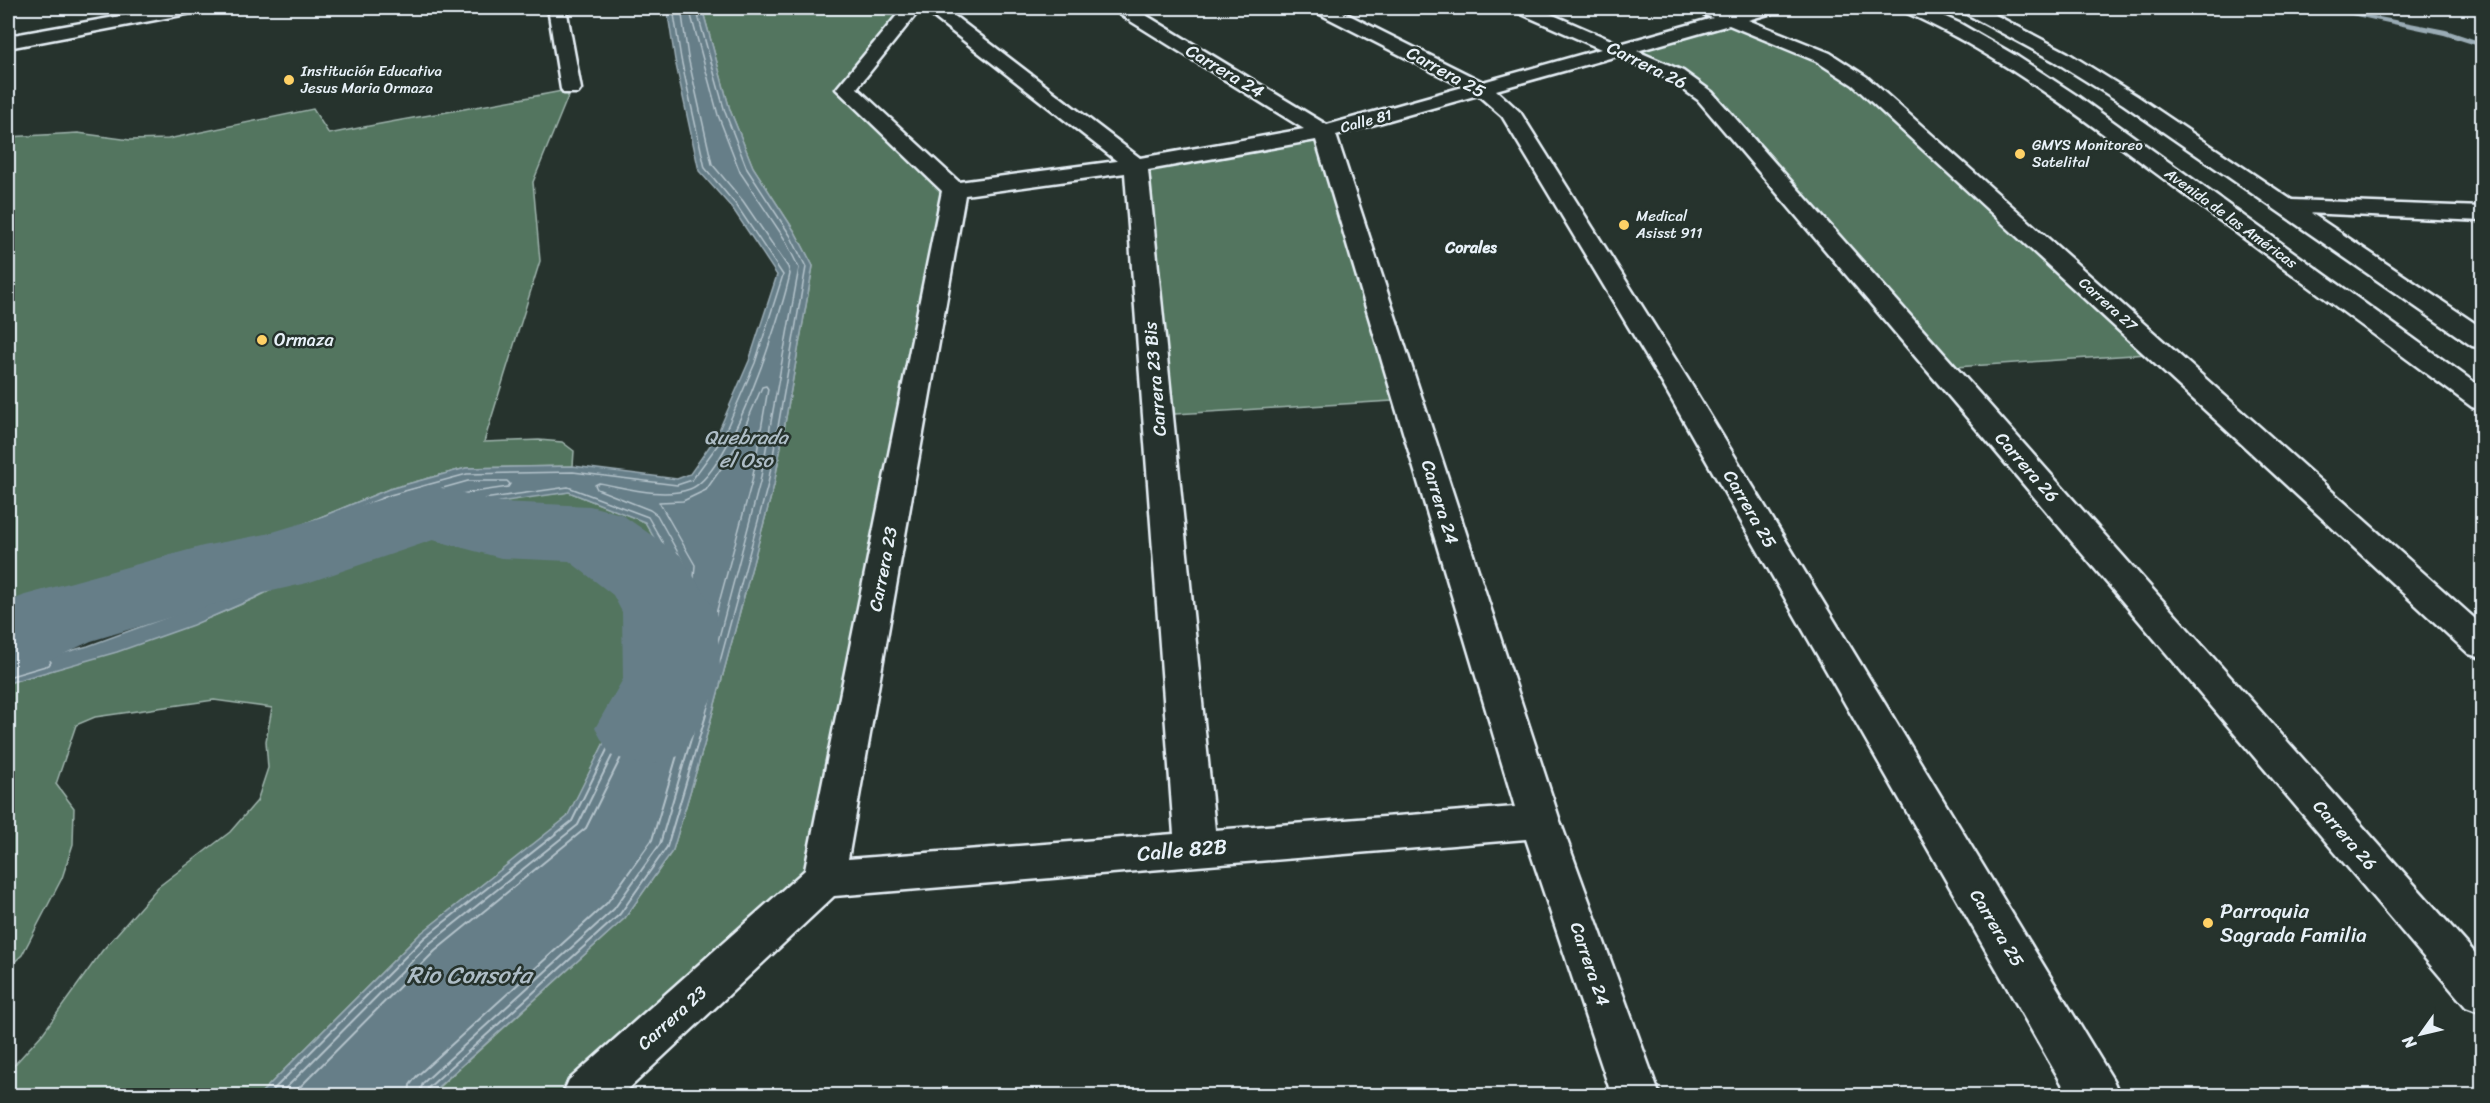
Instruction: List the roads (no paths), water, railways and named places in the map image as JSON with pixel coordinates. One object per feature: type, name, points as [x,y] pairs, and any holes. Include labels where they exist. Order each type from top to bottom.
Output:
[{"type":"street","points":[[8,42],[192,8]]},
{"type":"street","points":[[558,8],[571,89]]},
{"type":"street","points":[[912,8],[846,89],[954,190]]},
{"type":"street","points":[[933,8],[1136,165]]},
{"type":"street","name":"Carrera 24","points":[[1122,8],[1324,132],[1540,821],[1636,1095]]},
{"type":"street","name":"Carrera 25","points":[[1322,8],[1482,89],[1510,112],[1675,381],[2096,1095]]},
{"type":"street","name":"Carrera 26","points":[[1523,8],[1676,75],[1705,96],[2482,993]]},
{"type":"street","name":"Carrera 27","points":[[1704,8],[1823,57],[1860,81],[2482,645]]},
{"type":"street","name":"Calle 81","points":[[954,190],[1136,165],[1324,132],[1769,8]]},
{"type":"street","name":"Avenida de las Américas","points":[[1911,8],[1941,20],[2009,58],[2069,99],[2482,401]]},
{"type":"street","points":[[1969,8],[2061,57],[2291,207],[2482,340]]},
{"type":"street","name":"Carrera 23 Bis","points":[[1136,165],[1196,849]]},
{"type":"street","name":"Carrera 23","points":[[586,1095],[824,879],[954,190]]},
{"type":"street","points":[[2291,207],[2482,214]]},
{"type":"street","name":"Calle 82B","points":[[824,879],[1540,821]]},
{"type":"water","name":"Rio Consota","points":[[667,8],[702,8],[730,110],[753,167],[795,232],[813,266],[774,485],[704,745],[673,850],[625,918],[429,1095],[259,1095],[420,934],[567,817],[669,612],[673,571],[645,522],[569,492],[429,512],[380,530],[255,598],[193,625],[117,652],[8,683],[8,640],[8,622],[66,607],[199,563],[257,543],[389,489],[466,468],[573,466],[677,479],[690,474],[716,437],[749,361],[777,275],[733,209],[699,171],[675,60]],"holes":[[[273,563],[222,597],[88,646],[59,654],[27,651],[8,640],[24,629],[203,576]]]},
{"type":"waterway","points":[[2323,8],[2446,33],[2482,45]]},
{"type":"waterway","points":[[8,640],[58,618],[203,576],[275,562],[429,512],[501,530],[590,534],[648,576],[669,612],[672,680],[646,728]]},
{"type":"place","name":"Institución Educativa Jesus Maria Ormaza","points":[[289,80]]},
{"type":"place","name":"GMYS Monitoreo Satelital","points":[[2020,154]]},
{"type":"place","name":"Medical Asisst 911","points":[[1624,225]]},
{"type":"place","name":"Ormaza","points":[[262,340]]},
{"type":"place","name":"Parroquia Sagrada Familia","points":[[2208,923]]},
{"type":"district","name":"Corales","points":[[1471,247]]},
{"type":"water label","name":"Quebrada el Oso","points":[[746,448]]}]
